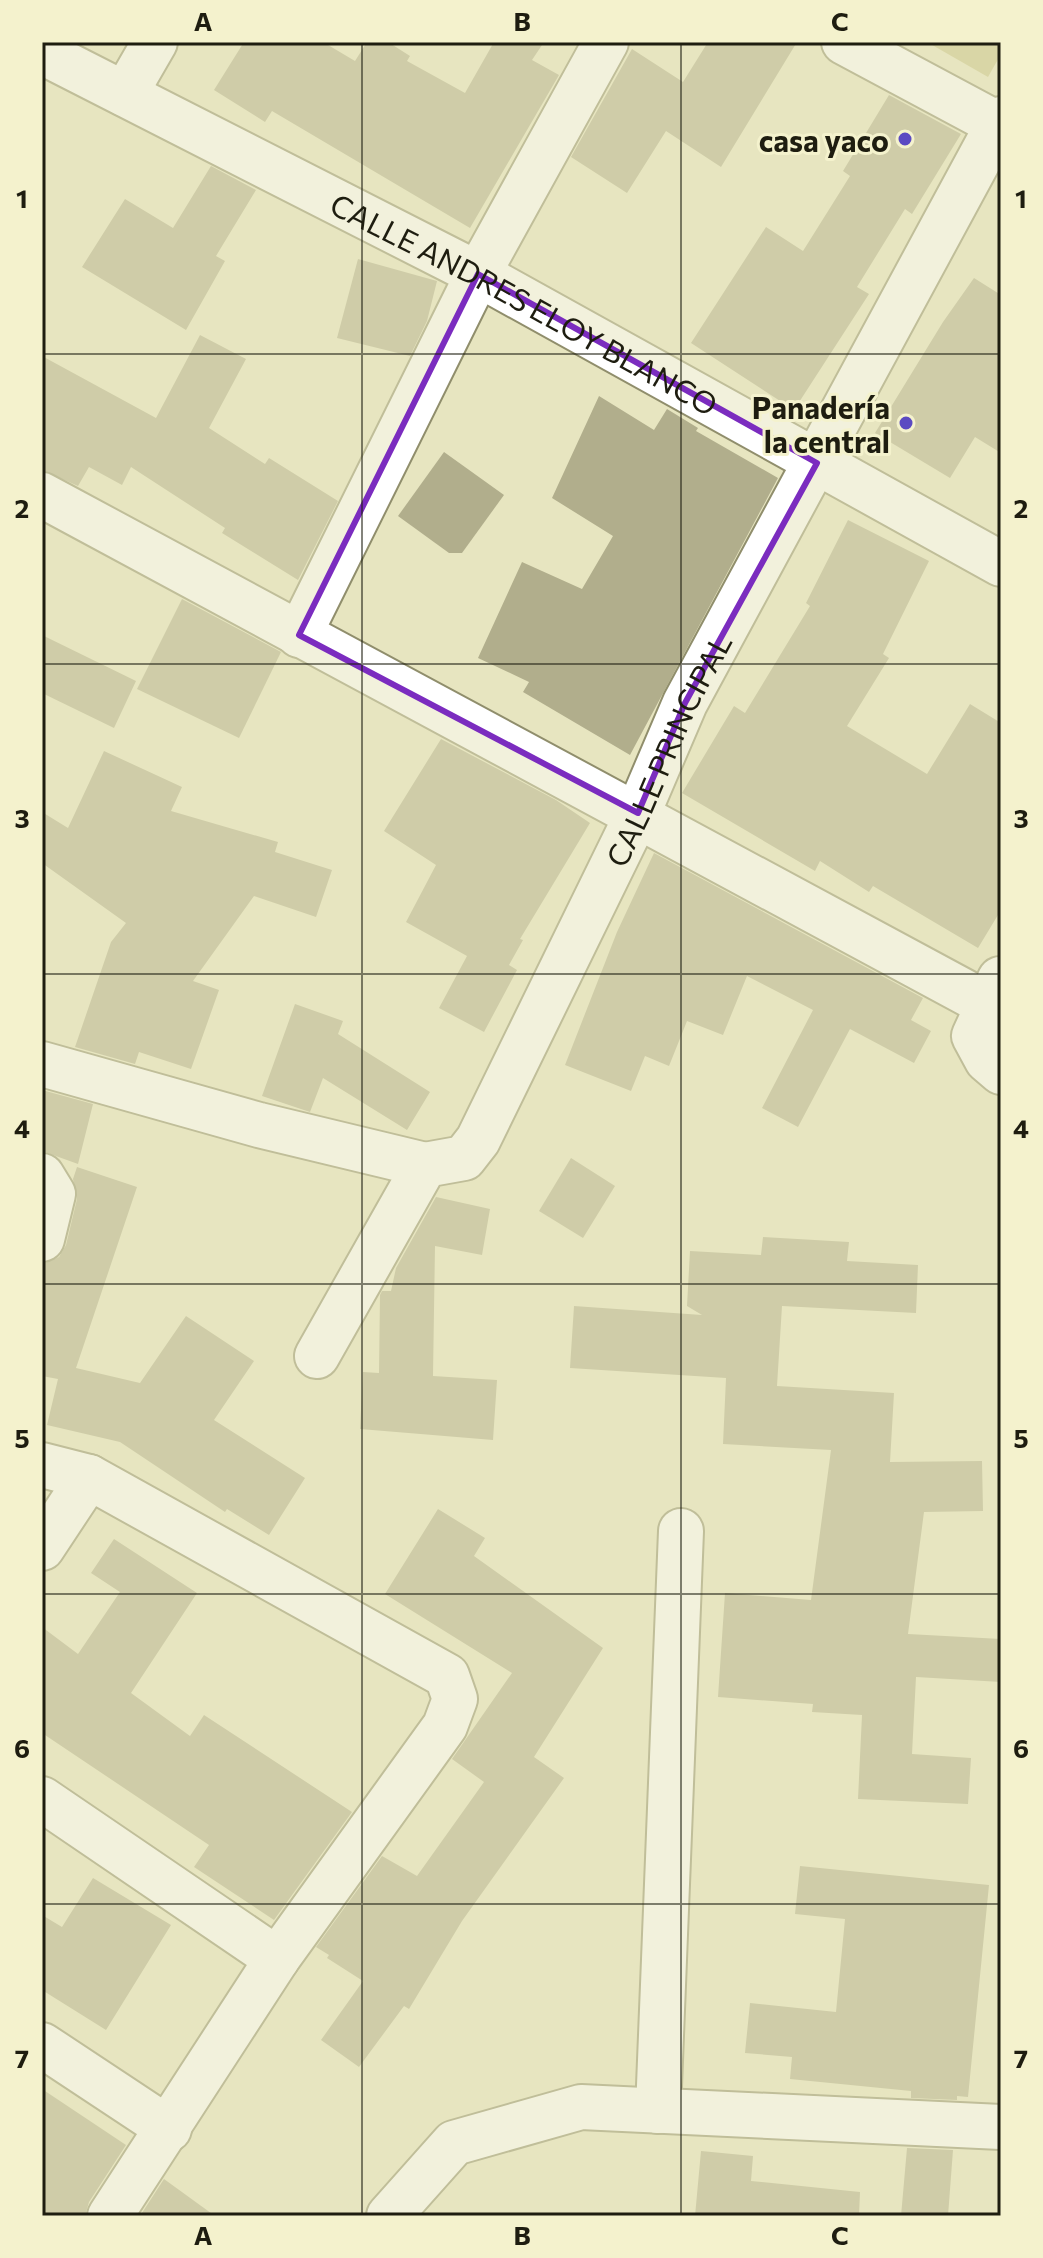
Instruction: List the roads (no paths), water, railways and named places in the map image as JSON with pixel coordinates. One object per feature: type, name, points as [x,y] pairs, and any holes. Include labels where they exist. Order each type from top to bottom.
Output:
[{"type":"street","points":[[125,94],[155,42]]},
{"type":"street","points":[[299,635],[478,274],[606,42]]},
{"type":"street","points":[[844,42],[1000,123]]},
{"type":"street","name":"CALLE ANDRES ELOY BLANCO","points":[[42,52],[478,274],[1001,564]]},
{"type":"street","name":"CALLE PRINCIPAL","points":[[425,1165],[464,1158],[478,1140],[638,813],[685,703],[1000,123]]},
{"type":"street","points":[[42,495],[299,635],[638,813],[994,991],[974,1036],[987,1060],[1001,1072]]},
{"type":"street","points":[[42,1064],[259,1125],[425,1165],[317,1356]]},
{"type":"street","points":[[42,1176],[53,1194],[42,1239]]},
{"type":"street","points":[[42,1465],[89,1477],[447,1676],[455,1699],[445,1726],[277,1959],[110,2216]]},
{"type":"street","points":[[42,1548],[89,1477]]},
{"type":"street","points":[[658,2111],[681,1531]]},
{"type":"street","points":[[42,1799],[277,1959]]},
{"type":"street","points":[[42,2045],[169,2129]]},
{"type":"street","points":[[389,2216],[454,2143],[581,2107],[1001,2127]]},
{"type":"place","name":"casa yaco","points":[[905,139]]},
{"type":"place","name":"Panadería la central","points":[[906,423]]}]
